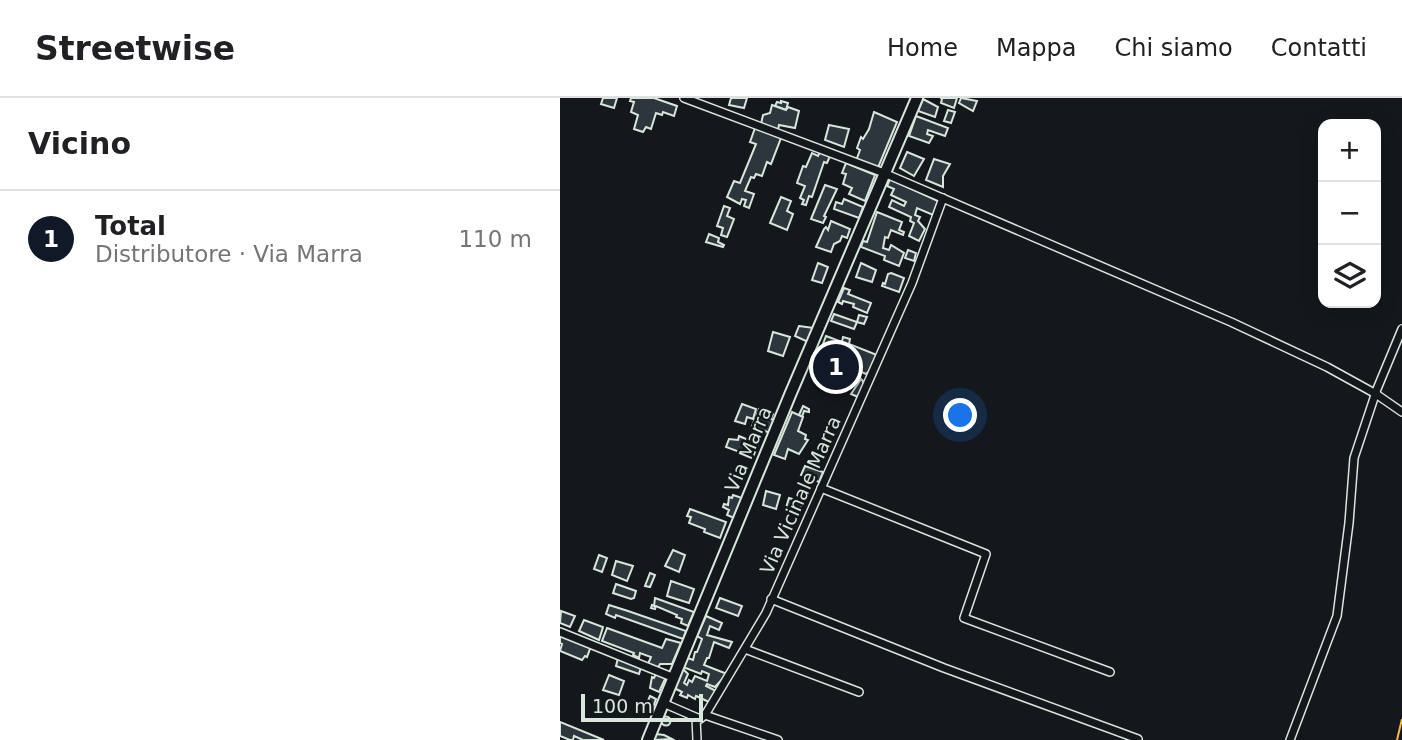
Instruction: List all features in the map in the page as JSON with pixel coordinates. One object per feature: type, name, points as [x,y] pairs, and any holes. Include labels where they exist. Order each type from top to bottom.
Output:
[{"type":"main road","name":"Via Marra","points":[[648,740],[672,677],[917,98]]},
{"type":"street","points":[[684,98],[884,173],[1231,322],[1327,367],[1402,412]]},
{"type":"street","name":"Via Vicinale Marra","points":[[705,715],[771,600],[912,283],[943,198]]},
{"type":"street","points":[[1290,740],[1337,616],[1354,458],[1402,329]]},
{"type":"street","points":[[821,488],[986,554],[964,618],[1110,672]]},
{"type":"street","points":[[771,600],[944,668],[1138,739]]},
{"type":"street","points":[[560,632],[672,677]]},
{"type":"street","points":[[745,649],[859,692]]},
{"type":"street","points":[[663,704],[696,718],[700,719],[705,715],[778,740]]},
{"type":"street","points":[[696,718],[697,740]]},
{"type":"building","points":[[603,98],[617,98],[614,108],[601,104]]},
{"type":"building","points":[[631,98],[654,98],[677,106],[674,116],[663,112],[662,115],[656,113],[651,129],[646,127],[643,132],[634,129],[638,115],[631,112],[634,102],[630,101]]},
{"type":"building","points":[[731,98],[747,98],[744,108],[729,105]]},
{"type":"building","points":[[941,98],[957,98],[954,108],[941,103]]},
{"type":"building","points":[[961,98],[977,101],[973,111],[959,103]]},
{"type":"building","points":[[923,99],[938,107],[935,117],[918,111]]},
{"type":"building","points":[[781,101],[788,103],[786,110],[775,106]]},
{"type":"building","points":[[772,105],[799,111],[795,128],[779,125],[778,130],[761,124],[763,115],[770,113]]},
{"type":"building","points":[[948,110],[955,112],[951,123],[944,121]]},
{"type":"building","points":[[874,112],[897,122],[877,170],[856,161],[861,137],[863,139],[869,129]]},
{"type":"building","points":[[916,116],[948,128],[945,136],[928,130],[927,134],[933,136],[929,143],[909,136]]},
{"type":"building","points":[[829,125],[849,129],[844,147],[825,140]]},
{"type":"building","points":[[755,128],[781,138],[771,164],[767,162],[762,176],[756,174],[754,178],[751,177],[745,191],[754,194],[749,208],[744,206],[746,200],[742,199],[740,204],[727,197],[734,181],[740,183],[756,144],[750,142]]},
{"type":"building","points":[[820,152],[830,156],[827,163],[824,162],[812,197],[809,196],[806,205],[802,204],[804,200],[800,198],[805,186],[797,183],[803,166],[806,167],[812,153],[818,156]]},
{"type":"building","points":[[907,152],[924,159],[914,176],[900,168]]},
{"type":"building","points":[[934,159],[950,164],[943,176],[943,187],[926,180]]},
{"type":"building","points":[[846,163],[875,175],[865,201],[849,194],[852,188],[843,184],[846,174],[842,173]]},
{"type":"building","points":[[890,179],[938,201],[933,215],[917,208],[915,215],[920,217],[918,221],[925,229],[919,241],[909,236],[914,223],[910,221],[911,217],[889,207],[892,200],[904,206],[906,202],[891,195],[894,189],[887,186]]},
{"type":"building","points":[[825,185],[837,189],[823,223],[811,219]]},
{"type":"building","points":[[781,197],[791,201],[787,211],[793,214],[787,230],[770,223]]},
{"type":"building","points":[[844,199],[863,207],[859,218],[834,209],[836,202],[842,204]]},
{"type":"building","points":[[724,206],[730,208],[727,216],[734,219],[727,237],[721,235],[723,228],[717,226]]},
{"type":"building","points":[[877,212],[902,222],[899,230],[904,232],[903,235],[891,230],[888,238],[885,237],[883,248],[889,250],[891,245],[904,253],[899,266],[884,260],[885,256],[861,247],[863,241],[867,242]]},
{"type":"building","points":[[831,221],[850,229],[847,238],[842,236],[831,252],[816,247]]},
{"type":"building","points":[[709,234],[719,238],[718,242],[724,245],[723,247],[706,242]]},
{"type":"building","points":[[908,250],[916,253],[914,261],[905,258]]},
{"type":"building","points":[[818,263],[828,267],[822,283],[812,280]]},
{"type":"building","points":[[861,263],[876,270],[872,282],[856,277]]},
{"type":"building","points":[[891,273],[904,278],[899,292],[882,286]]},
{"type":"building","points":[[844,288],[850,290],[848,294],[871,303],[867,313],[853,307],[854,304],[838,302]]},
{"type":"building","points":[[834,314],[857,322],[854,329],[831,321]]},
{"type":"building","points":[[859,315],[867,317],[864,324],[857,322]]},
{"type":"building","points":[[799,326],[814,328],[808,342],[795,336]]},
{"type":"building","points":[[773,332],[790,337],[783,356],[768,351]]},
{"type":"building","points":[[826,336],[842,342],[843,337],[850,339],[849,344],[877,355],[870,370],[866,374],[857,370],[861,361],[823,344]]},
{"type":"building","points":[[835,353],[852,359],[850,365],[845,367],[831,362]]},
{"type":"building","points":[[820,354],[829,357],[824,369],[815,365]]},
{"type":"building","points":[[827,374],[840,378],[837,387],[824,382]]},
{"type":"building","points":[[861,379],[863,386],[858,397],[851,394]]},
{"type":"building","points":[[742,404],[756,409],[753,419],[747,417],[745,424],[735,421]]},
{"type":"building","points":[[803,406],[809,409],[809,412],[804,411],[802,417],[799,415]]},
{"type":"building","points":[[759,409],[773,414],[771,419],[775,420],[770,433],[752,426]]},
{"type":"building","points":[[792,412],[803,417],[798,431],[806,435],[805,439],[808,440],[799,454],[788,449],[785,459],[774,455]]},
{"type":"building","points":[[739,436],[758,444],[753,457],[726,447],[729,439],[738,440]]},
{"type":"building","points":[[805,466],[823,472],[819,482],[801,475]]},
{"type":"building","points":[[766,491],[780,495],[776,509],[763,505]]},
{"type":"building","points":[[733,495],[742,498],[734,518],[727,515],[729,510],[723,507],[724,504],[728,505],[729,497],[732,498]]},
{"type":"building","points":[[789,498],[802,502],[799,515],[785,511]]},
{"type":"building","points":[[690,509],[726,522],[720,538],[689,523],[691,517],[687,516]]},
{"type":"building","points":[[673,550],[685,555],[679,572],[665,566]]},
{"type":"building","points":[[599,555],[607,558],[602,572],[594,569]]},
{"type":"building","points":[[616,561],[633,566],[627,581],[612,575]]},
{"type":"building","points":[[650,573],[655,575],[650,587],[645,586]]},
{"type":"building","points":[[671,581],[694,589],[689,603],[667,596]]},
{"type":"building","points":[[616,584],[636,591],[634,598],[613,593]]},
{"type":"building","points":[[655,598],[694,612],[688,626],[681,623],[682,619],[676,617],[677,615],[656,606],[655,609],[651,608]]},
{"type":"building","points":[[720,598],[742,606],[738,616],[716,608]]},
{"type":"building","points":[[609,605],[686,631],[683,639],[616,615],[615,618],[606,614]]},
{"type":"building","points":[[561,611],[575,616],[570,627],[560,623]]},
{"type":"building","points":[[706,616],[722,623],[719,630],[710,626],[707,635],[732,642],[729,648],[714,642],[704,665],[727,674],[715,687],[707,684],[706,686],[716,691],[709,702],[696,696],[695,699],[688,695],[687,698],[674,688],[683,669],[688,674],[684,683],[687,685],[695,676],[707,681],[709,674],[683,667],[688,658],[693,660],[697,652],[702,639],[697,636]]},
{"type":"building","points":[[584,620],[603,627],[599,640],[579,631]]},
{"type":"building","points":[[607,628],[662,648],[666,639],[681,643],[672,664],[660,664],[657,670],[648,664],[651,657],[640,653],[639,658],[633,655],[634,653],[602,641]]},
{"type":"building","points":[[560,635],[591,646],[587,657],[582,660],[560,651]]},
{"type":"building","points":[[618,658],[641,667],[639,674],[616,666]]},
{"type":"building","points":[[656,674],[666,677],[659,692],[650,688],[652,677]]},
{"type":"building","points":[[609,675],[624,681],[619,695],[603,690]]},
{"type":"building","points":[[650,696],[656,699],[651,713],[641,709],[643,702],[647,703]]},
{"type":"building","points":[[666,716],[671,721],[666,726],[661,721]]},
{"type":"building","points":[[560,722],[604,740],[583,740],[574,736],[573,740],[570,740],[560,736]]},
{"type":"building","points":[[656,734],[664,735],[672,739],[654,740]]},
{"type":"power","points":[[1397,740],[1402,719]]},
{"type":"place","name":"Total","points":[[836,367]]}]
